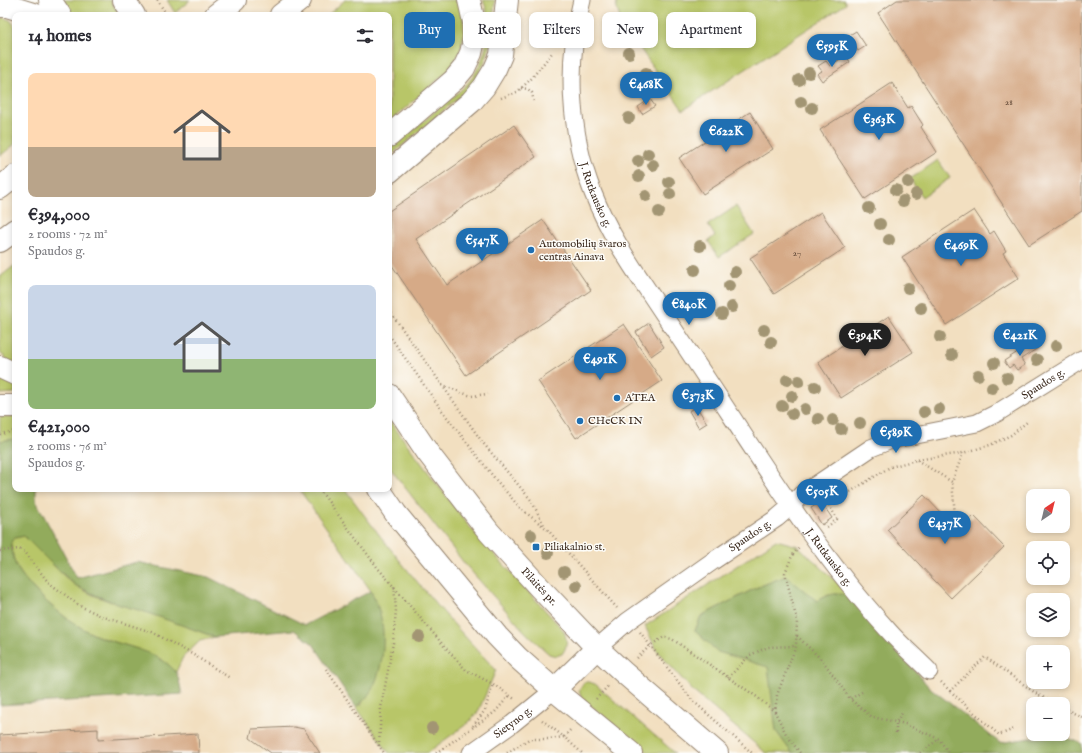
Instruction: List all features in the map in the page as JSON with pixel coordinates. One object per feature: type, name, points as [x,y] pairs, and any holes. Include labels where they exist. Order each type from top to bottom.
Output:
[{"type":"main road","points":[[50,0],[58,12]]},
{"type":"main road","points":[[220,12],[235,0]]},
{"type":"main road","points":[[285,12],[300,0]]},
{"type":"main road","points":[[392,133],[454,80],[464,68],[471,53],[474,40],[474,22],[469,0]]},
{"type":"main road","points":[[392,169],[474,99],[484,87],[495,70],[501,55],[507,0]]},
{"type":"main road","points":[[0,6],[6,6],[26,12]]},
{"type":"main road","points":[[0,188],[12,178]]},
{"type":"main road","points":[[0,241],[12,232]]},
{"type":"main road","points":[[0,367],[12,373]]},
{"type":"main road","name":"Pilaitės pr.","points":[[392,399],[428,453],[489,532],[540,588],[623,672],[717,753]]},
{"type":"main road","points":[[0,406],[12,406]]},
{"type":"main road","points":[[381,492],[396,514],[497,636],[518,658],[554,690],[630,753]]},
{"type":"main road","points":[[554,690],[598,648]]},
{"type":"street","name":"J. Rutkausko g.","points":[[582,0],[575,45],[572,80],[574,115],[578,140],[593,193],[608,226],[626,258],[791,506],[835,567],[887,630],[929,670]]},
{"type":"street","name":"Spaudos g.","points":[[598,648],[628,621],[777,518],[801,495],[871,448],[891,440],[977,423],[997,413],[1082,360]]},
{"type":"street","name":"Sietyno g.","points":[[471,753],[554,690]]},
{"type":"path","points":[[157,0],[165,12]]},
{"type":"path","points":[[474,99],[499,99],[517,92],[531,79],[552,53]]},
{"type":"path","points":[[521,88],[528,89],[532,93],[534,103]]},
{"type":"path","points":[[392,314],[483,443],[531,500],[546,529]]},
{"type":"path","points":[[392,339],[443,412],[496,480],[521,508],[546,529],[628,621]]},
{"type":"path","points":[[441,385],[471,396],[488,394]]},
{"type":"path","points":[[816,485],[829,505],[890,467],[916,460],[964,453],[990,445],[1011,435],[1027,422]]},
{"type":"path","points":[[0,434],[12,432]]},
{"type":"path","points":[[950,523],[955,514],[952,482],[964,453]]},
{"type":"path","points":[[916,460],[952,482]]},
{"type":"path","points":[[321,492],[377,567],[466,670],[493,684],[529,710],[582,753]]},
{"type":"path","points":[[775,712],[777,695],[796,646],[797,621],[786,573],[792,556],[801,544]]},
{"type":"path","points":[[0,551],[19,549],[25,552],[48,582],[80,606],[104,617],[152,632],[192,654],[230,678]]},
{"type":"path","points":[[379,746],[381,708],[393,643],[396,610],[394,586]]},
{"type":"path","points":[[796,636],[823,661],[850,699],[872,717],[905,724],[939,740],[949,753]]},
{"type":"path","points":[[752,753],[692,700],[662,662],[651,645],[664,637],[672,639],[757,697],[775,712],[786,734],[800,753]]},
{"type":"path","points":[[728,678],[750,655],[768,648],[796,646]]},
{"type":"path","points":[[950,691],[985,657],[1043,697]]},
{"type":"path","points":[[326,669],[384,753]]},
{"type":"path","points":[[929,670],[999,735],[1014,728]]},
{"type":"path","points":[[582,714],[603,690],[623,672]]},
{"type":"path","points":[[472,728],[485,710],[493,684]]},
{"type":"path","points":[[850,699],[862,692]]},
{"type":"path","points":[[436,753],[495,712],[509,696]]},
{"type":"path","points":[[896,733],[896,722],[903,712]]},
{"type":"path","points":[[1070,712],[1082,718]]},
{"type":"path","points":[[507,753],[529,739],[564,738]]},
{"type":"path","points":[[920,753],[939,740]]},
{"type":"green space","points":[[63,0],[110,0],[118,12],[71,12]]},
{"type":"green space","points":[[167,0],[190,0],[176,12],[174,12]]},
{"type":"green space","points":[[345,0],[459,0],[463,14],[463,40],[460,53],[448,71],[392,119],[392,12],[331,12]]},
{"type":"green space","points":[[483,0],[495,0],[494,12],[486,12]]},
{"type":"green space","points":[[618,0],[844,0],[846,4],[683,110],[640,48],[658,48],[658,12],[618,12],[616,6]]},
{"type":"green space","points":[[0,17],[10,20],[12,22],[12,146],[0,156]]},
{"type":"green space","points":[[485,48],[489,48],[481,69],[465,92],[392,154],[392,147],[465,86],[472,78],[483,57]]},
{"type":"green space","points":[[938,160],[950,178],[922,197],[910,179]]},
{"type":"green space","points":[[736,206],[754,234],[719,257],[708,241],[715,236],[708,225]]},
{"type":"green space","points":[[12,267],[12,362],[0,353],[0,277]]},
{"type":"green space","points":[[0,379],[12,384],[12,393],[0,394]]},
{"type":"green space","points":[[12,416],[12,439],[0,441],[0,417]]},
{"type":"green space","points":[[392,424],[468,525],[564,631],[566,643],[562,654],[556,656],[549,654],[525,632],[464,563],[392,471]]},
{"type":"green space","points":[[12,439],[12,492],[36,492],[36,501],[77,578],[137,562],[208,577],[305,625],[371,591],[380,614],[383,638],[381,665],[372,690],[365,700],[356,707],[313,644],[294,630],[215,637],[95,595],[75,585],[24,536],[15,538],[11,542],[12,552],[16,566],[24,578],[41,597],[83,629],[103,638],[147,652],[167,663],[176,673],[182,694],[0,705],[0,441]]},
{"type":"green space","points":[[301,492],[347,492],[380,536],[418,582],[456,627],[496,670],[478,712],[468,723],[427,753],[389,753],[356,707],[362,704],[380,614],[371,591]]},
{"type":"green space","points":[[24,536],[62,574],[83,590],[108,601],[152,614],[215,637],[200,641],[183,657],[176,672],[164,661],[154,656],[83,629],[62,615],[41,597],[24,578],[16,566],[11,542],[15,538]]},
{"type":"green space","points":[[776,540],[798,546],[852,596],[828,595],[817,602],[786,576],[758,587],[701,616],[695,631],[718,652],[769,651],[776,731],[792,753],[766,753],[694,692],[657,651],[645,626]]},
{"type":"green space","points":[[786,576],[817,601],[834,594],[852,596],[928,686],[1000,743],[1026,739],[1026,741],[1070,741],[1070,739],[1082,744],[1082,753],[792,753],[776,731],[768,667],[718,652],[695,631],[701,616],[758,587]]},
{"type":"green space","points":[[584,682],[595,684],[675,753],[649,753],[582,699],[579,690]]},
{"type":"building","points":[[897,0],[1082,0],[1082,211],[1029,245],[878,13]]},
{"type":"building","points":[[856,31],[866,46],[858,51],[848,36]]},
{"type":"building","points":[[846,55],[850,62],[822,81],[817,74],[822,71],[818,66],[826,61],[830,66]]},
{"type":"building","points":[[892,83],[908,108],[911,106],[923,125],[921,127],[937,152],[865,199],[820,130]]},
{"type":"building","points":[[650,99],[655,106],[642,114],[638,107]]},
{"type":"building","points":[[750,112],[773,149],[703,194],[679,158]]},
{"type":"building","name":"Automobilių švaros centras Ainava","points":[[514,125],[536,157],[416,239],[447,285],[543,220],[591,290],[466,375],[392,265],[392,209]]},
{"type":"building","points":[[974,210],[990,234],[994,231],[1006,251],[1003,253],[1019,278],[946,325],[902,257]]},
{"type":"building","points":[[821,212],[845,248],[774,294],[750,258]]},
{"type":"building","points":[[889,316],[913,352],[841,398],[818,362]]},
{"type":"building","points":[[649,323],[664,347],[651,356],[636,332]]},
{"type":"building","points":[[624,324],[662,381],[576,438],[538,381]]},
{"type":"building","points":[[1033,342],[1038,348],[1021,359],[1025,365],[1017,370],[1013,365],[1009,368],[1004,361]]},
{"type":"building","points":[[696,406],[707,423],[699,428],[689,411]]},
{"type":"building","points":[[924,495],[958,531],[974,516],[1004,547],[951,598],[887,530]]},
{"type":"building","points":[[821,502],[832,518],[822,525],[811,508]]},
{"type":"building","points":[[294,727],[304,729],[320,753],[271,753],[250,738],[252,729]]},
{"type":"building","points":[[98,729],[98,740],[198,734],[199,753],[0,753],[0,735]]},
{"type":"place","name":"Automobilių švaros centras Ainava","points":[[531,250]]},
{"type":"place","name":"ATEA","points":[[617,398]]},
{"type":"place","name":"CHeCK IN","points":[[580,421]]},
{"type":"place","name":"Piliakalnio st.","points":[[536,547]]}]
